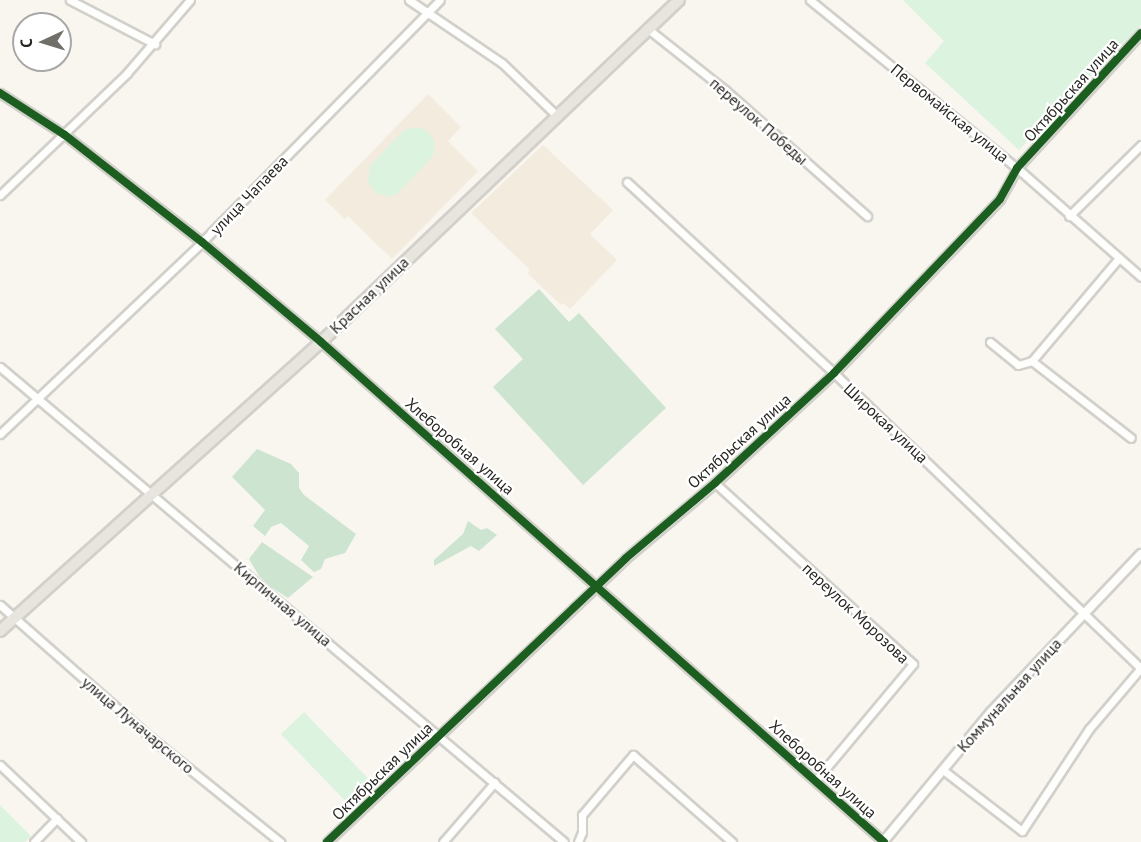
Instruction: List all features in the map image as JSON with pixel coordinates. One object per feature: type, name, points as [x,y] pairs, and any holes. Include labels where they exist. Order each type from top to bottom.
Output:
[{"type":"main road","name":"Красная улица","points":[[0,631],[321,342],[556,115],[679,0]]},
{"type":"street","points":[[70,0],[155,44]]},
{"type":"street","points":[[0,195],[155,44],[190,0]]},
{"type":"street","points":[[409,0],[502,63],[556,115]]},
{"type":"street","name":"улица Чапаева","points":[[0,434],[202,242],[440,0]]},
{"type":"street","name":"Первомайская улица","points":[[810,0],[1017,168],[1141,277]]},
{"type":"street","name":"переулок Победы","points":[[648,29],[725,90],[867,216]]},
{"type":"street","name":"Октябрьская улица","points":[[327,842],[626,558],[715,483],[834,373],[1000,199],[1017,168],[1141,33]]},
{"type":"street","name":"Хлеборобная улица","points":[[0,93],[64,135],[202,242],[321,342],[883,842]]},
{"type":"street","points":[[1069,216],[1141,145]]},
{"type":"street","name":"Широкая улица","points":[[627,182],[834,373],[1141,668]]},
{"type":"street","points":[[990,342],[1018,365],[1032,361],[1119,258]]},
{"type":"street","points":[[1032,361],[1131,438]]},
{"type":"street","name":"Кирпичная улица","points":[[0,368],[564,842]]},
{"type":"street","name":"переулок Морозова","points":[[715,483],[913,664],[816,780]]},
{"type":"street","name":"Коммунальная улица","points":[[883,842],[991,712],[1141,554]]},
{"type":"street","name":"улица Луначарского","points":[[0,605],[145,733],[280,842]]},
{"type":"street","points":[[943,770],[1023,831],[1089,729],[1141,668]]},
{"type":"street","points":[[578,842],[582,815],[633,754],[732,842]]},
{"type":"street","points":[[0,765],[81,842]]},
{"type":"street","points":[[442,842],[495,782]]},
{"type":"street","points":[[34,842],[57,818]]},
{"type":"shaded area","points":[[428,94],[461,127],[448,141],[478,171],[392,259],[348,216],[345,219],[325,200]]},
{"type":"shaded area","points":[[543,145],[613,210],[590,234],[617,260],[570,309],[563,303],[561,305],[527,273],[530,270],[471,213]]},
{"type":"green space","points":[[903,0],[1141,0],[1141,25],[1019,150],[925,63],[944,41]]},
{"type":"green space","points":[[417,127],[426,130],[433,138],[435,148],[432,157],[398,193],[389,197],[376,193],[368,182],[370,166],[404,130]]},
{"type":"green space","points":[[539,289],[569,322],[579,313],[666,408],[583,485],[493,387],[523,359],[495,329]]},
{"type":"green space","points":[[257,449],[291,464],[299,473],[299,488],[304,495],[356,534],[345,553],[325,559],[321,569],[314,572],[301,560],[309,546],[281,523],[271,527],[265,536],[253,526],[265,510],[232,477]]},
{"type":"green space","points":[[468,521],[481,530],[487,528],[497,535],[479,551],[471,546],[434,566],[434,560],[463,534]]},
{"type":"green space","points":[[262,542],[313,577],[288,598],[271,587],[259,576],[249,559]]},
{"type":"green space","points":[[304,712],[368,778],[345,800],[281,734]]},
{"type":"green space","points":[[0,805],[31,836],[25,842],[0,842]]},
{"type":"cycle path","points":[[327,842],[626,558],[715,483],[834,373],[1000,199],[1017,168],[1141,33]]},
{"type":"cycle path","points":[[0,93],[65,135],[202,242],[321,342],[884,842]]}]
